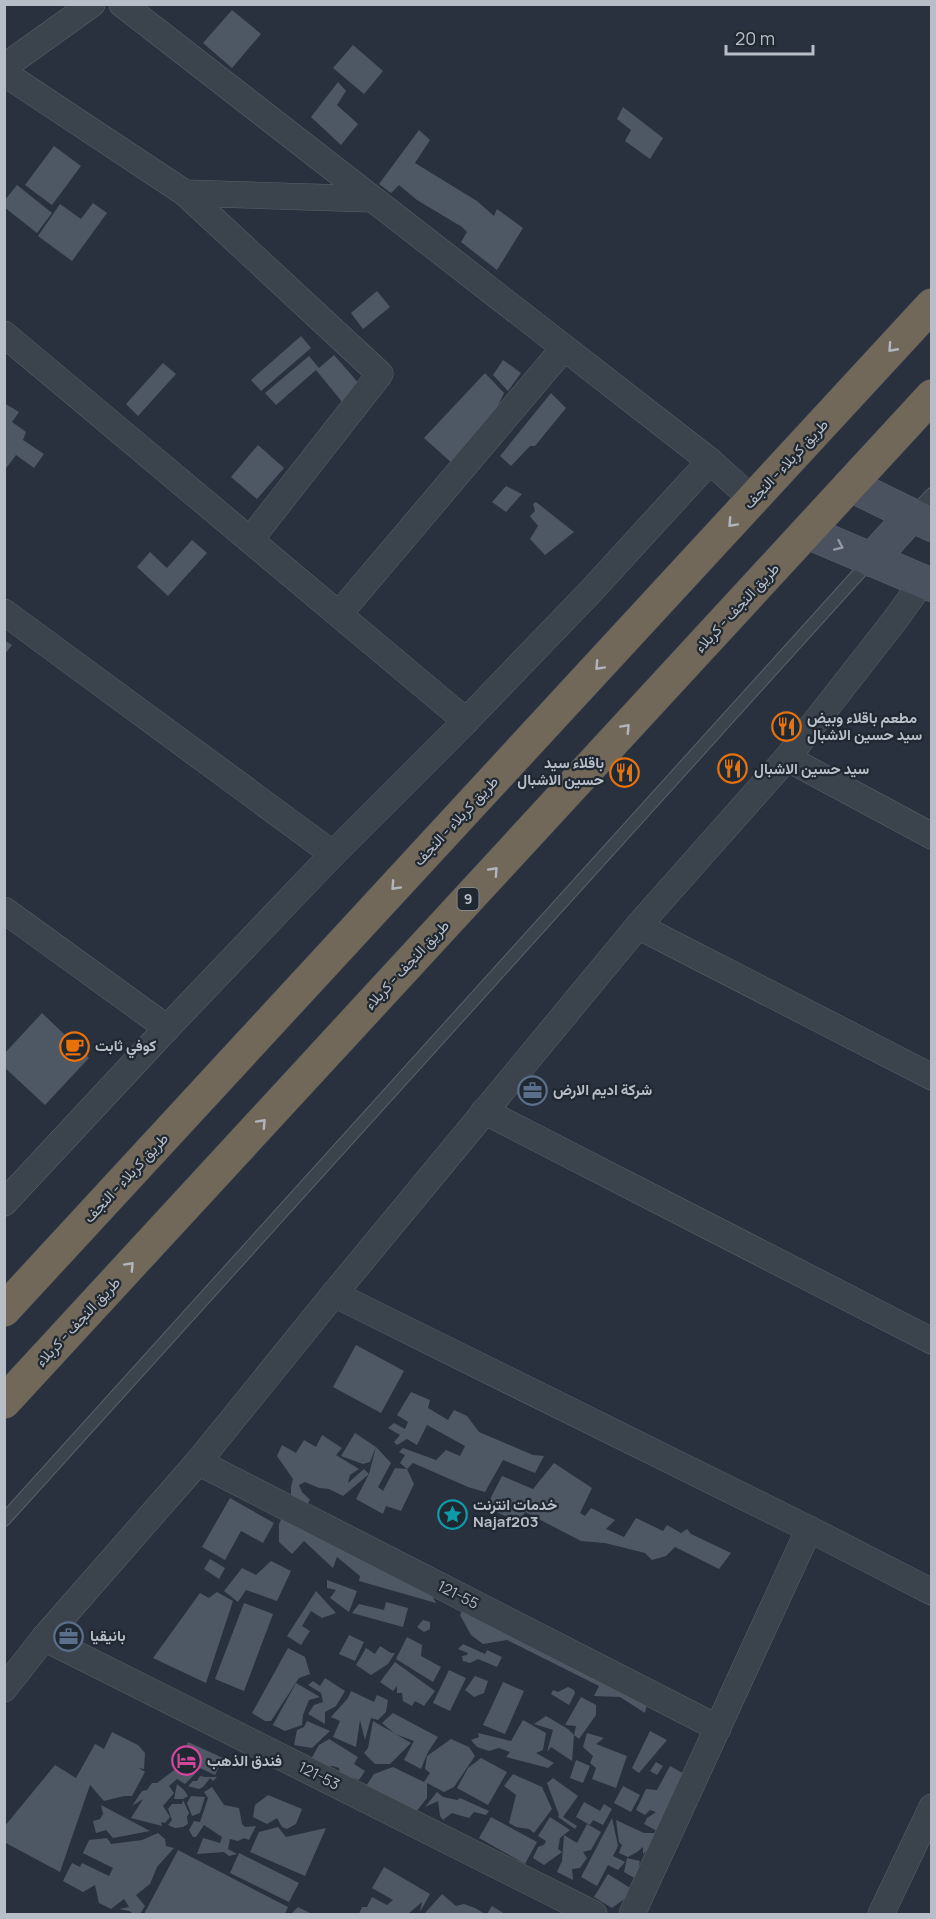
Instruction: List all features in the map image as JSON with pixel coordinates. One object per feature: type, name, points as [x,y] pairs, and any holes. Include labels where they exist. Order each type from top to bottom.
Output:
[{"type":"highway","name":"طريق کربلاء - النجف","points":[[4,1310],[932,305]]},
{"type":"highway","name":"طريق النجف - کربلاء","points":[[4,1401],[932,396]]},
{"type":"street","points":[[4,67],[92,4]]},
{"type":"street","points":[[122,4],[710,461],[753,500]]},
{"type":"street","points":[[4,73],[185,193],[380,374],[250,540]]},
{"type":"street","points":[[185,193],[372,199]]},
{"type":"street","points":[[4,334],[466,721]]},
{"type":"street","points":[[339,614],[564,348]]},
{"type":"street","points":[[4,1203],[333,854],[466,721],[599,582],[710,461]]},
{"type":"street","points":[[850,485],[925,512],[871,560]]},
{"type":"street","points":[[4,1689],[44,1638],[198,1462],[638,926],[787,758],[895,620],[927,583],[807,532]]},
{"type":"street","points":[[4,612],[333,854]]},
{"type":"street","points":[[787,758],[932,836]]},
{"type":"street","points":[[4,910],[167,1028]]},
{"type":"street","points":[[638,926],[932,1077]]},
{"type":"street","points":[[484,1111],[932,1341]]},
{"type":"street","points":[[334,1294],[932,1592]]},
{"type":"street","name":"121-55","points":[[198,1462],[718,1728]]},
{"type":"street","points":[[632,1914],[809,1529]]},
{"type":"street","name":"121-53","points":[[44,1638],[594,1914]]},
{"type":"street","points":[[881,1914],[932,1807]]},
{"type":"lane","points":[[4,1520],[871,560]]},
{"type":"building","points":[[232,10],[261,34],[232,68],[203,43]]},
{"type":"building","points":[[353,45],[383,71],[364,94],[333,68]]},
{"type":"building","points":[[338,82],[346,91],[337,105],[358,124],[341,145],[311,117]]},
{"type":"building","points":[[623,107],[663,138],[650,159],[625,141],[631,130],[617,119]]},
{"type":"building","points":[[419,130],[430,140],[415,163],[477,201],[494,216],[497,209],[523,228],[497,270],[461,242],[467,232],[462,227],[417,200],[399,185],[391,193],[379,184]]},
{"type":"building","points":[[54,146],[81,166],[52,205],[25,185]]},
{"type":"building","points":[[17,185],[52,213],[37,233],[4,207],[4,201]]},
{"type":"building","points":[[93,203],[107,213],[72,261],[38,236],[60,204],[81,219]]},
{"type":"building","points":[[377,291],[390,307],[363,329],[351,313]]},
{"type":"building","points":[[301,336],[311,348],[261,391],[251,380]]},
{"type":"building","points":[[334,355],[362,387],[343,403],[316,370],[276,405],[265,393],[309,356],[319,368]]},
{"type":"building","points":[[503,360],[521,373],[508,391],[493,375]]},
{"type":"building","points":[[163,363],[176,374],[138,416],[126,404]]},
{"type":"building","points":[[485,373],[504,393],[485,433],[453,464],[424,438]]},
{"type":"building","points":[[551,393],[566,408],[535,446],[530,446],[511,466],[500,456]]},
{"type":"building","points":[[4,403],[19,412],[12,422],[26,432],[23,440],[44,454],[34,468],[16,455],[4,471]]},
{"type":"building","points":[[258,445],[284,468],[257,499],[231,477]]},
{"type":"building","points":[[506,486],[522,494],[506,512],[492,502]]},
{"type":"building","points":[[536,502],[574,532],[545,555],[530,539],[538,526],[530,516],[535,511],[533,504]]},
{"type":"building","points":[[192,540],[207,553],[168,596],[137,567],[150,552],[167,568]]},
{"type":"building","points":[[4,640],[12,645],[4,655]]},
{"type":"building","points":[[42,1013],[89,1058],[45,1105],[4,1067],[4,1054]]},
{"type":"building","points":[[356,1345],[404,1371],[381,1413],[333,1387]]},
{"type":"building","points":[[411,1392],[430,1400],[428,1408],[448,1420],[454,1410],[467,1416],[479,1432],[533,1455],[544,1456],[535,1473],[503,1460],[485,1492],[413,1463],[407,1469],[400,1463],[405,1455],[399,1452],[403,1448],[436,1460],[446,1450],[460,1456],[465,1446],[427,1425],[417,1445],[407,1439],[397,1445],[394,1442],[400,1435],[388,1428],[394,1423],[405,1429],[408,1422],[397,1415]]},
{"type":"building","points":[[355,1433],[376,1447],[370,1462],[363,1464],[341,1456]]},
{"type":"building","points":[[322,1435],[342,1448],[336,1455],[359,1469],[350,1475],[348,1483],[364,1469],[369,1474],[343,1496],[305,1482],[299,1485],[310,1500],[300,1514],[291,1501],[293,1479],[277,1456],[282,1445],[296,1453],[304,1440],[316,1447]]},
{"type":"building","points":[[376,1447],[391,1463],[378,1487],[383,1491],[395,1468],[407,1469],[414,1484],[401,1511],[386,1506],[383,1514],[356,1499],[369,1474]]},
{"type":"building","points":[[554,1463],[592,1488],[580,1513],[585,1516],[591,1508],[615,1520],[606,1529],[624,1537],[636,1518],[663,1531],[667,1525],[681,1533],[687,1529],[691,1534],[731,1553],[719,1569],[675,1547],[666,1556],[652,1560],[645,1553],[605,1543],[581,1541],[525,1512],[520,1523],[486,1507],[502,1476],[533,1489]]},
{"type":"building","points":[[230,1498],[274,1523],[263,1543],[241,1531],[225,1560],[202,1547]]},
{"type":"building","points":[[286,1510],[425,1584],[436,1603],[359,1581],[360,1576],[337,1557],[333,1568],[304,1541],[292,1554],[279,1542],[279,1524]]},
{"type":"building","points":[[210,1559],[225,1568],[219,1579],[204,1569]]},
{"type":"building","points":[[271,1561],[291,1571],[277,1601],[246,1590],[238,1602],[224,1591],[242,1568],[256,1575]]},
{"type":"building","points":[[327,1580],[357,1591],[349,1612],[330,1598],[336,1590],[327,1588]]},
{"type":"building","points":[[316,1591],[336,1613],[322,1618],[311,1611],[302,1626],[310,1631],[301,1645],[287,1636]]},
{"type":"building","points":[[217,1592],[233,1601],[206,1683],[153,1658],[200,1593],[209,1598]]},
{"type":"building","points":[[386,1602],[408,1608],[403,1627],[352,1613],[359,1604],[384,1610]]},
{"type":"building","points":[[244,1603],[273,1614],[244,1691],[215,1679]]},
{"type":"building","points":[[465,1605],[648,1698],[645,1713],[620,1697],[594,1696],[599,1686],[507,1640],[483,1644],[471,1635],[460,1615]]},
{"type":"building","points":[[423,1620],[430,1622],[430,1629],[424,1632],[417,1627]]},
{"type":"building","points":[[349,1635],[364,1642],[355,1661],[339,1654]]},
{"type":"building","points":[[407,1637],[422,1645],[421,1656],[441,1667],[433,1682],[396,1659]]},
{"type":"building","points":[[463,1644],[485,1654],[487,1650],[502,1657],[497,1667],[478,1659],[470,1663],[463,1661],[462,1656],[468,1653],[458,1649]]},
{"type":"building","points":[[380,1646],[395,1653],[388,1664],[371,1675],[356,1665],[366,1648],[375,1654]]},
{"type":"building","points":[[288,1648],[305,1657],[310,1674],[299,1678],[271,1721],[265,1721],[252,1713]]},
{"type":"building","points":[[395,1662],[435,1691],[424,1706],[415,1701],[412,1706],[403,1701],[402,1693],[397,1693],[397,1686],[393,1691],[380,1682]]},
{"type":"building","points":[[449,1670],[466,1678],[450,1711],[433,1703]]},
{"type":"building","points":[[475,1676],[488,1681],[484,1693],[474,1697],[465,1690]]},
{"type":"building","points":[[325,1678],[345,1691],[336,1706],[325,1712],[325,1724],[308,1714],[314,1705],[323,1702],[321,1693],[308,1685],[313,1681],[320,1686]]},
{"type":"building","points":[[503,1682],[524,1691],[505,1734],[483,1725]]},
{"type":"building","points":[[296,1683],[320,1697],[309,1700],[302,1725],[285,1731],[273,1725]]},
{"type":"building","points":[[568,1687],[575,1693],[569,1705],[551,1694],[553,1690],[558,1692]]},
{"type":"building","points":[[351,1691],[374,1702],[377,1695],[388,1700],[386,1712],[378,1720],[371,1718],[365,1740],[360,1720],[356,1747],[333,1737],[340,1721],[331,1717],[348,1698]]},
{"type":"building","points":[[581,1697],[596,1705],[596,1715],[579,1739],[574,1735],[576,1726],[565,1725]]},
{"type":"building","points":[[393,1713],[438,1737],[421,1769],[404,1760],[414,1741],[395,1734],[382,1723]]},
{"type":"building","points":[[546,1716],[574,1735],[572,1761],[551,1747],[547,1752],[553,1730],[534,1724]]},
{"type":"building","points":[[523,1720],[546,1733],[543,1750],[536,1753],[554,1763],[548,1768],[506,1757],[510,1752],[499,1748],[489,1751],[477,1747],[471,1740],[479,1737],[478,1733],[511,1741]]},
{"type":"building","points":[[307,1721],[330,1731],[312,1748],[294,1745],[297,1730],[304,1727]]},
{"type":"building","points":[[373,1721],[411,1743],[390,1764],[375,1764],[364,1753],[368,1748]]},
{"type":"building","points":[[650,1731],[667,1740],[639,1773],[632,1768]]},
{"type":"building","points":[[112,1732],[138,1745],[145,1753],[144,1769],[139,1768],[145,1772],[132,1796],[104,1801],[90,1785],[60,1872],[4,1842],[4,1827],[55,1765],[76,1778],[95,1744],[104,1749]]},
{"type":"building","points":[[587,1733],[604,1738],[596,1744],[627,1756],[616,1788],[592,1779],[596,1768],[590,1763],[593,1756],[583,1747]]},
{"type":"building","points":[[329,1739],[358,1757],[354,1764],[365,1771],[359,1780],[340,1773],[339,1768],[326,1767],[311,1759],[319,1745]]},
{"type":"building","points":[[451,1739],[469,1747],[475,1756],[454,1787],[444,1792],[427,1783],[427,1798],[416,1812],[366,1786],[374,1774],[393,1767],[424,1782],[430,1773],[425,1769],[427,1756]]},
{"type":"building","points":[[188,1742],[223,1758],[215,1775],[180,1759]]},
{"type":"building","points":[[481,1758],[507,1772],[488,1805],[457,1788],[468,1768]]},
{"type":"building","points":[[576,1760],[590,1766],[583,1783],[570,1778]]},
{"type":"building","points":[[656,1762],[663,1766],[657,1775],[650,1771]]},
{"type":"building","points":[[181,1765],[193,1768],[195,1774],[185,1784],[177,1779],[169,1786],[174,1793],[163,1806],[170,1817],[165,1823],[161,1822],[162,1826],[131,1818],[143,1799],[132,1806],[142,1791],[147,1790],[152,1783],[157,1783]]},
{"type":"building","points":[[670,1766],[688,1776],[659,1832],[644,1824],[647,1818],[656,1812],[650,1810],[645,1815],[636,1810],[646,1789],[657,1790]]},
{"type":"building","points":[[513,1774],[542,1787],[552,1809],[534,1833],[529,1829],[516,1827],[509,1823],[516,1795],[504,1786]]},
{"type":"building","points":[[200,1776],[217,1777],[213,1781],[210,1778],[199,1789],[188,1786],[193,1781],[197,1781]]},
{"type":"building","points":[[553,1778],[578,1796],[563,1817],[577,1826],[575,1829],[558,1817],[547,1783]]},
{"type":"building","points":[[177,1784],[188,1796],[183,1799],[174,1799]]},
{"type":"building","points":[[623,1786],[640,1795],[631,1812],[614,1803]]},
{"type":"building","points":[[212,1787],[224,1805],[239,1808],[242,1824],[245,1827],[256,1826],[249,1840],[230,1839],[228,1849],[237,1854],[229,1856],[224,1852],[197,1854],[203,1838],[220,1843],[222,1837],[204,1825],[196,1837],[193,1837],[189,1830],[194,1821],[200,1822],[208,1798],[204,1792]]},
{"type":"building","points":[[437,1792],[443,1797],[457,1800],[460,1798],[489,1811],[486,1815],[474,1812],[469,1818],[452,1813],[443,1820],[440,1816],[438,1801],[425,1807]]},
{"type":"building","points":[[268,1795],[302,1809],[296,1824],[287,1829],[282,1827],[277,1818],[267,1824],[253,1817],[255,1805]]},
{"type":"building","points":[[191,1796],[205,1797],[200,1813],[192,1816],[187,1803]]},
{"type":"building","points":[[183,1800],[189,1813],[188,1824],[175,1828],[168,1825],[172,1820],[168,1809],[172,1804],[182,1804]]},
{"type":"building","points":[[584,1802],[600,1811],[604,1804],[612,1809],[603,1825],[593,1820],[590,1825],[576,1817]]},
{"type":"building","points":[[101,1805],[150,1831],[113,1838],[106,1830],[96,1833],[93,1821],[100,1819],[103,1814]]},
{"type":"building","points":[[491,1817],[537,1842],[525,1864],[479,1838]]},
{"type":"building","points":[[550,1817],[570,1830],[560,1838],[558,1849],[562,1852],[544,1865],[533,1858],[538,1847],[544,1845],[546,1841],[538,1836]]},
{"type":"building","points":[[612,1818],[618,1846],[613,1856],[625,1862],[618,1870],[608,1865],[597,1886],[581,1877]]},
{"type":"building","points":[[616,1820],[644,1833],[654,1833],[661,1840],[643,1854],[643,1847],[628,1857],[619,1853],[622,1845],[619,1842]]},
{"type":"building","points":[[587,1824],[601,1832],[591,1850],[583,1852],[587,1858],[580,1868],[572,1869],[573,1880],[557,1872],[562,1861],[564,1835],[577,1843]]},
{"type":"building","points":[[278,1827],[286,1837],[326,1828],[305,1876],[250,1852],[259,1832]]},
{"type":"building","points":[[158,1833],[165,1839],[166,1846],[174,1848],[157,1867],[150,1884],[136,1895],[145,1906],[140,1914],[119,1909],[129,1907],[124,1899],[111,1909],[99,1903],[95,1885],[83,1892],[63,1881],[72,1863],[80,1867],[82,1863],[109,1876],[113,1868],[83,1853],[89,1840],[107,1838],[111,1844],[142,1840]]},
{"type":"building","points":[[178,1850],[288,1907],[285,1914],[144,1914]]},
{"type":"building","points":[[239,1853],[299,1883],[289,1902],[230,1873]]},
{"type":"building","points":[[627,1858],[640,1861],[636,1879],[624,1872]]},
{"type":"building","points":[[384,1867],[430,1894],[420,1912],[422,1902],[408,1914],[359,1914],[362,1907],[367,1907],[372,1897],[387,1905],[393,1900],[372,1888]]},
{"type":"building","points":[[608,1874],[635,1891],[612,1908],[594,1897]]},
{"type":"building","points":[[442,1894],[456,1906],[464,1904],[485,1914],[425,1913]]},
{"type":"building","points":[[492,1906],[505,1914],[487,1914]]},
{"type":"building","points":[[298,1907],[312,1914],[291,1914]]},
{"type":"place","name":"مطعم باقلاء وبيض سيد حسين الاشبال","points":[[786,727]]},
{"type":"place","name":"سيد حسين الاشبال","points":[[733,769]]},
{"type":"place","name":"باقلاء سيد حسين الاشبال","points":[[625,772]]},
{"type":"place","name":"كوفي ثابت","points":[[74,1046]]},
{"type":"place","name":"شركة اديم الارض","points":[[532,1090]]},
{"type":"place","name":"خدمات انترنت Najaf203","points":[[452,1514]]},
{"type":"place","name":"بانيقيا","points":[[69,1636]]},
{"type":"place","name":"فندق الذهب","points":[[186,1761]]}]
